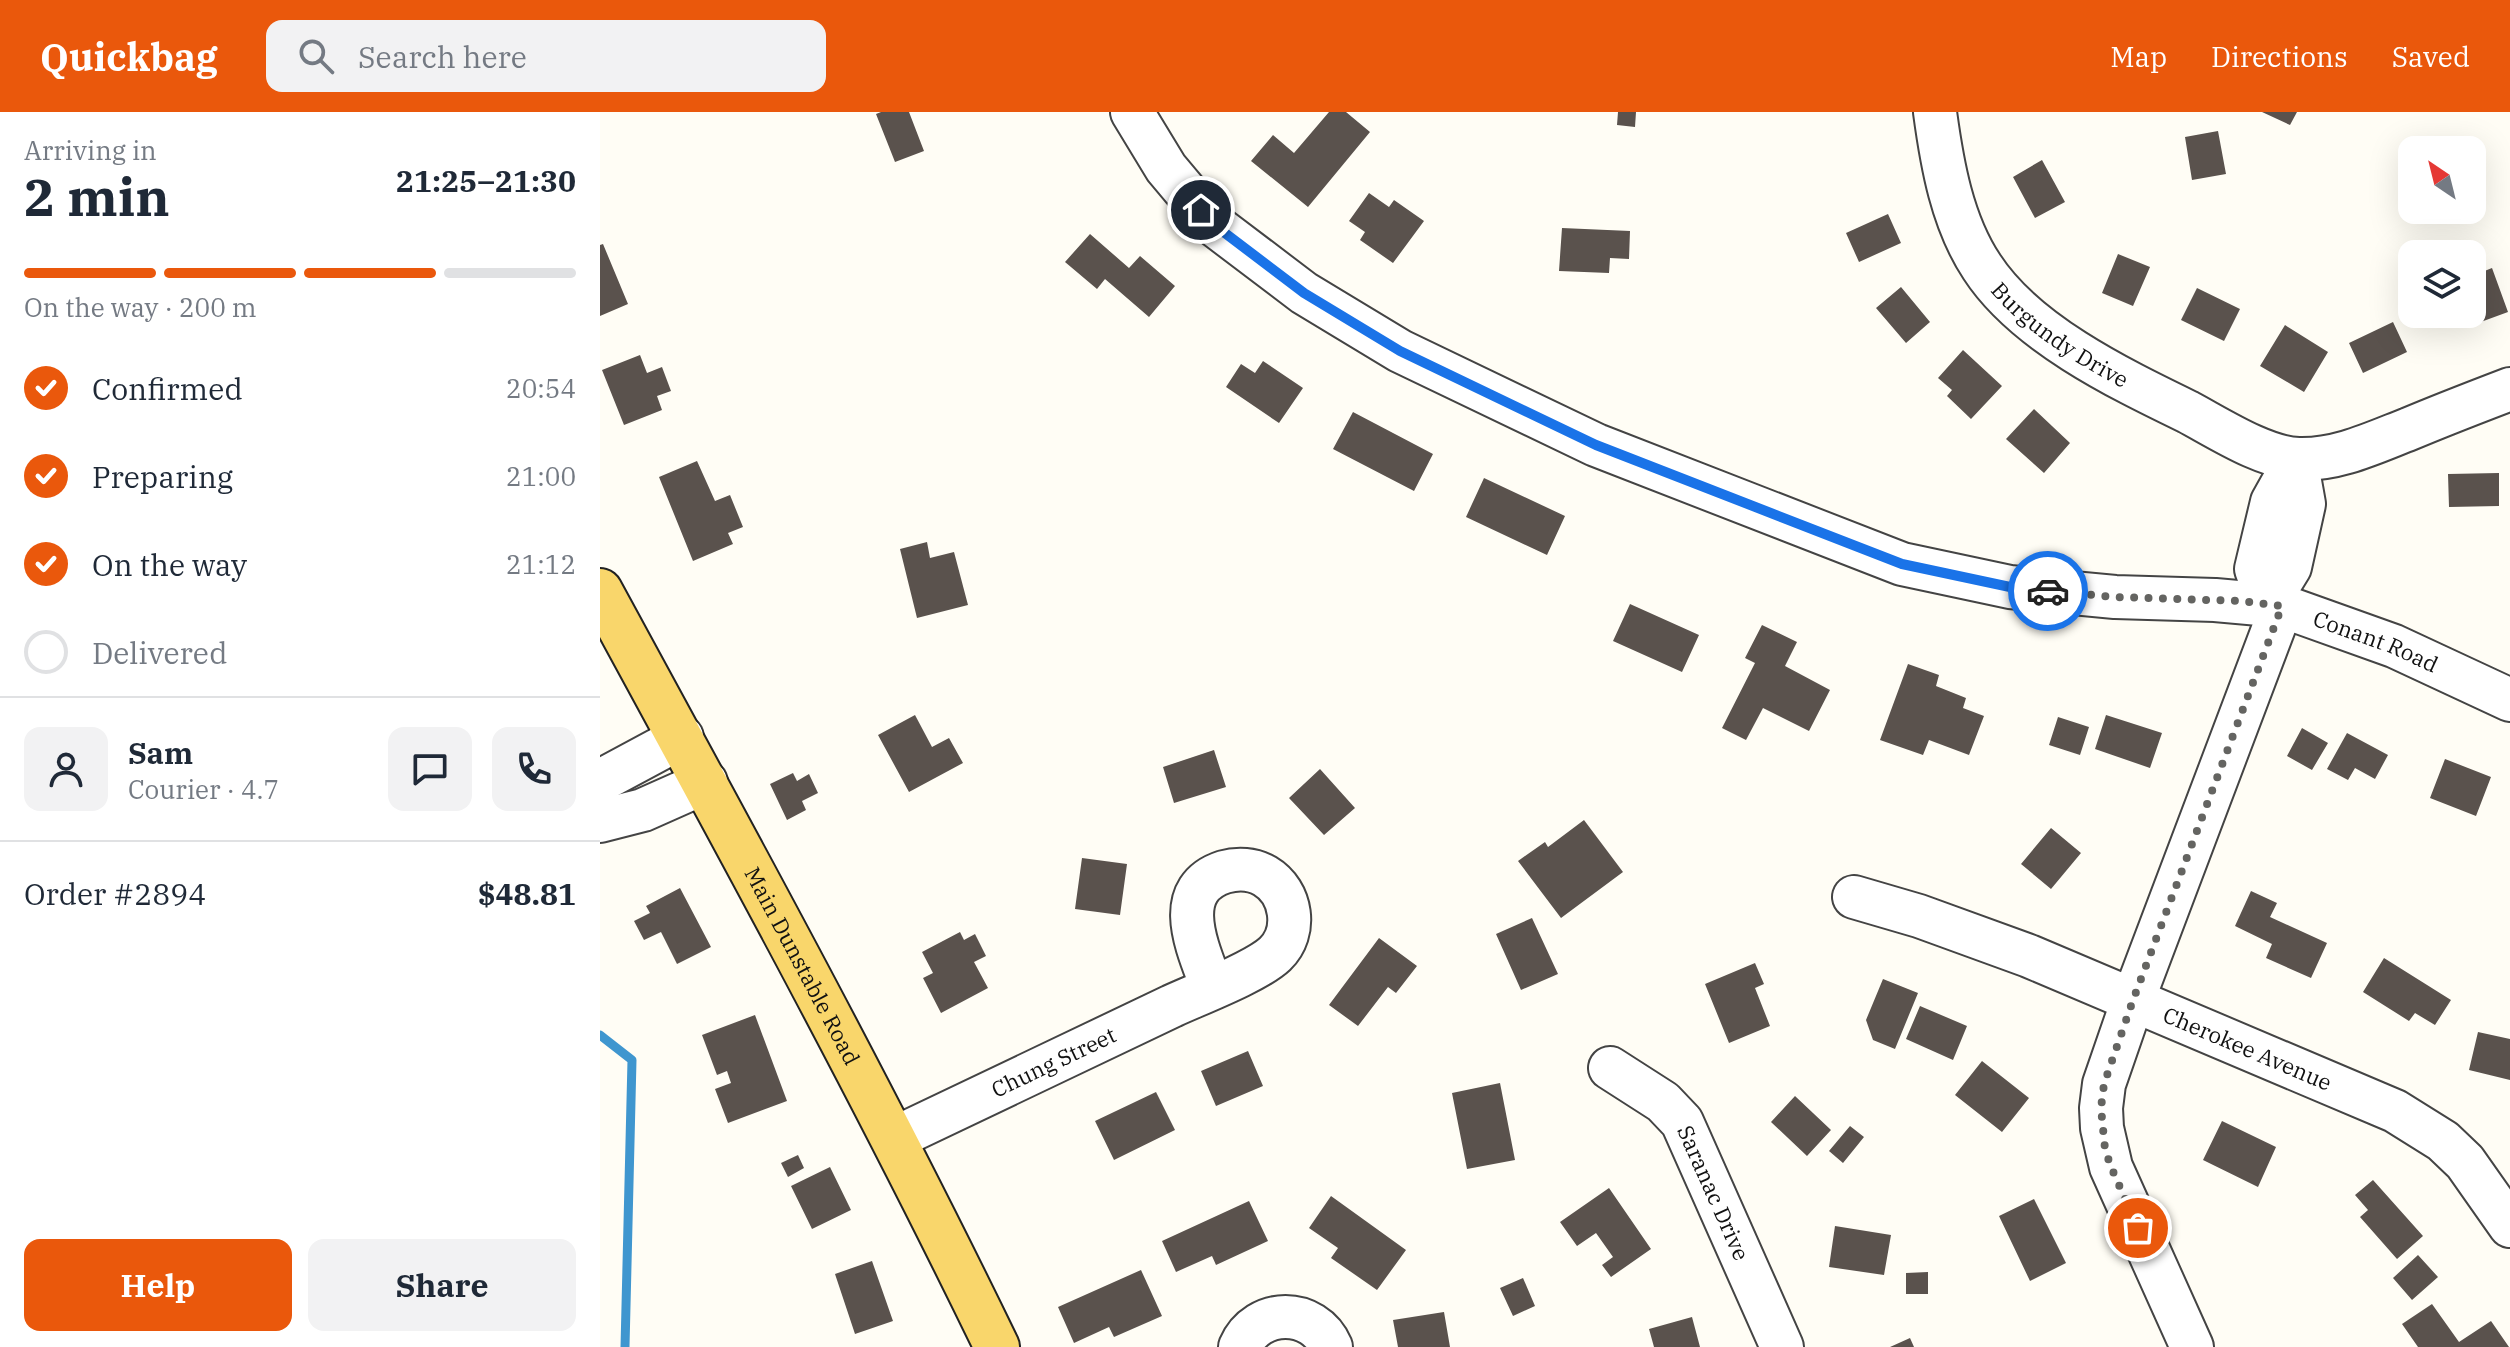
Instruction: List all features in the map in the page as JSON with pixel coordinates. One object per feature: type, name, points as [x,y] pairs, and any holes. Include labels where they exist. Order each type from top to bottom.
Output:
[{"type":"main road","name":"Main Dunstable Road","points":[[600,591],[706,782],[893,1139],[997,1347]]},
{"type":"street","name":"Conant Road","points":[[1132,112],[1166,168],[1213,224],[1304,293],[1400,351],[1596,445],[1902,564],[2010,587],[2115,597],[2275,605],[2394,646],[2510,700]]},
{"type":"street","name":"Burgundy Drive","points":[[1935,112],[1950,192],[1964,233],[1981,267],[2001,293],[2057,339],[2112,372],[2265,451],[2296,459],[2333,456],[2510,389]]},
{"type":"street","points":[[2192,1347],[2111,1167],[2102,1128],[2104,1084],[2290,567],[2304,504],[2296,459]]},
{"type":"street","points":[[600,781],[682,737]]},
{"type":"street","points":[[600,821],[643,810],[706,782]]},
{"type":"street","name":"Cherokee Avenue","points":[[1854,897],[1933,921],[2029,956],[2395,1111],[2443,1141],[2465,1162],[2510,1226]]},
{"type":"street","name":"Chung Street","points":[[893,1139],[1212,987]]},
{"type":"street","name":"Saranac Drive","points":[[1610,1068],[1663,1102],[1682,1122],[1782,1347]]},
{"type":"street","points":[[1240,1347],[1255,1326],[1271,1318],[1288,1316],[1305,1320],[1319,1329],[1331,1347]]},
{"type":"building","points":[[909,112],[924,151],[895,162],[876,114]]},
{"type":"building","points":[[1329,112],[1346,112],[1370,132],[1308,207],[1251,161],[1273,135],[1294,153]]},
{"type":"building","points":[[1618,112],[1636,112],[1635,127],[1617,125]]},
{"type":"building","points":[[2262,112],[2297,112],[2290,125]]},
{"type":"building","points":[[2218,131],[2226,174],[2192,180],[2185,137]]},
{"type":"building","points":[[2042,160],[2065,202],[2035,218],[2013,177]]},
{"type":"building","points":[[1369,193],[1389,207],[1394,200],[1424,221],[1393,263],[1360,240],[1365,232],[1349,221]]},
{"type":"building","points":[[1888,214],[1901,243],[1859,262],[1846,233]]},
{"type":"building","points":[[1562,228],[1630,231],[1629,259],[1610,258],[1609,273],[1559,271]]},
{"type":"building","points":[[1090,234],[1129,268],[1140,256],[1175,286],[1149,317],[1105,279],[1097,289],[1065,262]]},
{"type":"building","points":[[603,244],[628,304],[600,316],[600,245]]},
{"type":"building","points":[[2118,254],[2150,267],[2133,306],[2102,293]]},
{"type":"building","points":[[2492,268],[2508,312],[2486,320],[2486,270]]},
{"type":"building","points":[[1901,287],[1930,322],[1906,343],[1876,308]]},
{"type":"building","points":[[2197,288],[2240,309],[2224,341],[2181,320]]},
{"type":"building","points":[[2393,322],[2407,352],[2363,373],[2349,343]]},
{"type":"building","points":[[2285,325],[2328,352],[2304,392],[2260,366]]},
{"type":"building","points":[[1963,350],[2002,386],[1971,419],[1947,396],[1952,390],[1938,378]]},
{"type":"building","points":[[640,355],[647,373],[662,367],[671,391],[657,396],[662,410],[624,425],[602,370]]},
{"type":"building","points":[[1263,361],[1303,388],[1279,423],[1226,387],[1241,364],[1255,373]]},
{"type":"building","points":[[2034,409],[2070,443],[2044,473],[2006,439]]},
{"type":"building","points":[[1353,412],[1433,454],[1414,491],[1333,449]]},
{"type":"building","points":[[697,461],[715,501],[730,495],[743,527],[728,533],[733,544],[693,561],[659,477]]},
{"type":"building","points":[[2499,473],[2499,506],[2449,507],[2448,474]]},
{"type":"building","points":[[1484,478],[1565,516],[1547,555],[1466,517]]},
{"type":"building","points":[[927,542],[930,558],[954,552],[968,605],[917,618],[900,549]]},
{"type":"building","points":[[1630,604],[1699,635],[1682,672],[1613,641]]},
{"type":"building","points":[[1762,625],[1797,642],[1785,666],[1830,690],[1809,731],[1763,708],[1746,740],[1722,728],[1755,663],[1745,658]]},
{"type":"building","points":[[1908,664],[1939,675],[1936,686],[1966,698],[1963,708],[1984,716],[1969,755],[1929,740],[1923,755],[1880,740]]},
{"type":"building","points":[[915,715],[932,747],[949,738],[963,763],[909,792],[878,735]]},
{"type":"building","points":[[2106,715],[2162,733],[2150,768],[2095,749]]},
{"type":"building","points":[[2058,717],[2089,727],[2080,755],[2049,745]]},
{"type":"building","points":[[2302,728],[2328,743],[2312,770],[2287,756]]},
{"type":"building","points":[[2347,733],[2388,755],[2375,779],[2355,768],[2348,780],[2327,769]]},
{"type":"building","points":[[1214,750],[1226,787],[1174,803],[1163,767]]},
{"type":"building","points":[[2445,759],[2491,777],[2476,816],[2430,798]]},
{"type":"building","points":[[1320,769],[1355,808],[1324,835],[1289,798]]},
{"type":"building","points":[[793,773],[797,781],[809,774],[818,793],[802,801],[806,810],[787,820],[770,784]]},
{"type":"building","points":[[1584,820],[1623,872],[1561,918],[1518,861],[1545,842],[1548,847]]},
{"type":"building","points":[[2051,828],[2081,853],[2051,889],[2021,864]]},
{"type":"building","points":[[1082,858],[1127,864],[1120,915],[1075,909]]},
{"type":"building","points":[[680,888],[711,947],[677,964],[661,932],[644,940],[634,921],[650,913],[646,906]]},
{"type":"building","points":[[2251,891],[2277,903],[2270,917],[2327,943],[2311,978],[2266,958],[2272,944],[2235,926]]},
{"type":"building","points":[[1532,918],[1558,974],[1521,990],[1496,934]]},
{"type":"building","points":[[960,932],[964,940],[975,934],[986,956],[974,962],[988,988],[941,1013],[923,978],[933,973],[922,952]]},
{"type":"building","points":[[1379,938],[1417,966],[1396,993],[1388,987],[1358,1026],[1329,1005]]},
{"type":"building","points":[[2384,958],[2451,1000],[2435,1025],[2415,1013],[2409,1021],[2363,992]]},
{"type":"building","points":[[1755,963],[1764,984],[1755,988],[1770,1026],[1729,1043],[1705,984]]},
{"type":"building","points":[[1883,979],[1918,993],[1895,1049],[1873,1040],[1866,1020]]},
{"type":"building","points":[[1920,1006],[1967,1026],[1953,1060],[1906,1039]]},
{"type":"building","points":[[755,1015],[787,1101],[728,1123],[715,1089],[731,1083],[727,1071],[717,1075],[702,1035]]},
{"type":"building","points":[[2478,1032],[2510,1039],[2510,1080],[2469,1070]]},
{"type":"building","points":[[1248,1051],[1263,1086],[1216,1106],[1201,1071]]},
{"type":"building","points":[[1982,1061],[2029,1098],[2002,1132],[1955,1095]]},
{"type":"building","points":[[1500,1083],[1515,1160],[1467,1169],[1452,1093]]},
{"type":"building","points":[[1156,1092],[1175,1130],[1114,1160],[1095,1121]]},
{"type":"building","points":[[1795,1096],[1831,1130],[1807,1156],[1771,1122]]},
{"type":"building","points":[[2222,1121],[2276,1147],[2258,1187],[2203,1160]]},
{"type":"building","points":[[1850,1126],[1864,1137],[1843,1163],[1829,1151]]},
{"type":"building","points":[[798,1155],[804,1168],[788,1177],[781,1163]]},
{"type":"building","points":[[830,1167],[851,1210],[812,1229],[791,1186]]},
{"type":"building","points":[[2373,1180],[2423,1236],[2397,1259],[2360,1217],[2368,1210],[2355,1195]]},
{"type":"building","points":[[1609,1188],[1651,1249],[1611,1277],[1602,1265],[1613,1257],[1596,1233],[1577,1246],[1560,1222]]},
{"type":"building","points":[[1331,1196],[1406,1250],[1377,1290],[1331,1258],[1338,1248],[1309,1228]]},
{"type":"building","points":[[2034,1199],[2066,1263],[2030,1281],[1999,1216]]},
{"type":"building","points":[[1249,1201],[1268,1241],[1216,1265],[1212,1256],[1176,1272],[1162,1241]]},
{"type":"building","points":[[1835,1226],[1891,1235],[1884,1275],[1829,1267]]},
{"type":"building","points":[[2418,1255],[2438,1277],[2412,1300],[2393,1278]]},
{"type":"building","points":[[872,1261],[893,1321],[855,1334],[835,1274]]},
{"type":"building","points":[[1141,1270],[1162,1316],[1114,1337],[1109,1327],[1074,1343],[1058,1307]]},
{"type":"building","points":[[1928,1272],[1928,1294],[1906,1294],[1906,1273]]},
{"type":"building","points":[[1523,1278],[1535,1306],[1513,1316],[1500,1288]]},
{"type":"building","points":[[2432,1304],[2459,1342],[2491,1321],[2509,1347],[2418,1347],[2402,1324]]},
{"type":"building","points":[[1444,1312],[1450,1347],[1398,1347],[1393,1320]]},
{"type":"building","points":[[1692,1317],[1700,1347],[1654,1347],[1649,1329]]},
{"type":"building","points":[[1910,1338],[1914,1347],[1890,1347]]},
{"type":"waterway","points":[[600,1035],[632,1060],[625,1347]]},
{"type":"way so far","points":[[2048,591],[2282,606],[2104,1084],[2101,1108],[2105,1149],[2138,1228]]},
{"type":"route","points":[[1201,210],[1213,224],[1304,293],[1400,351],[1596,445],[1775,512],[1902,564],[2010,587],[2048,591]]}]
